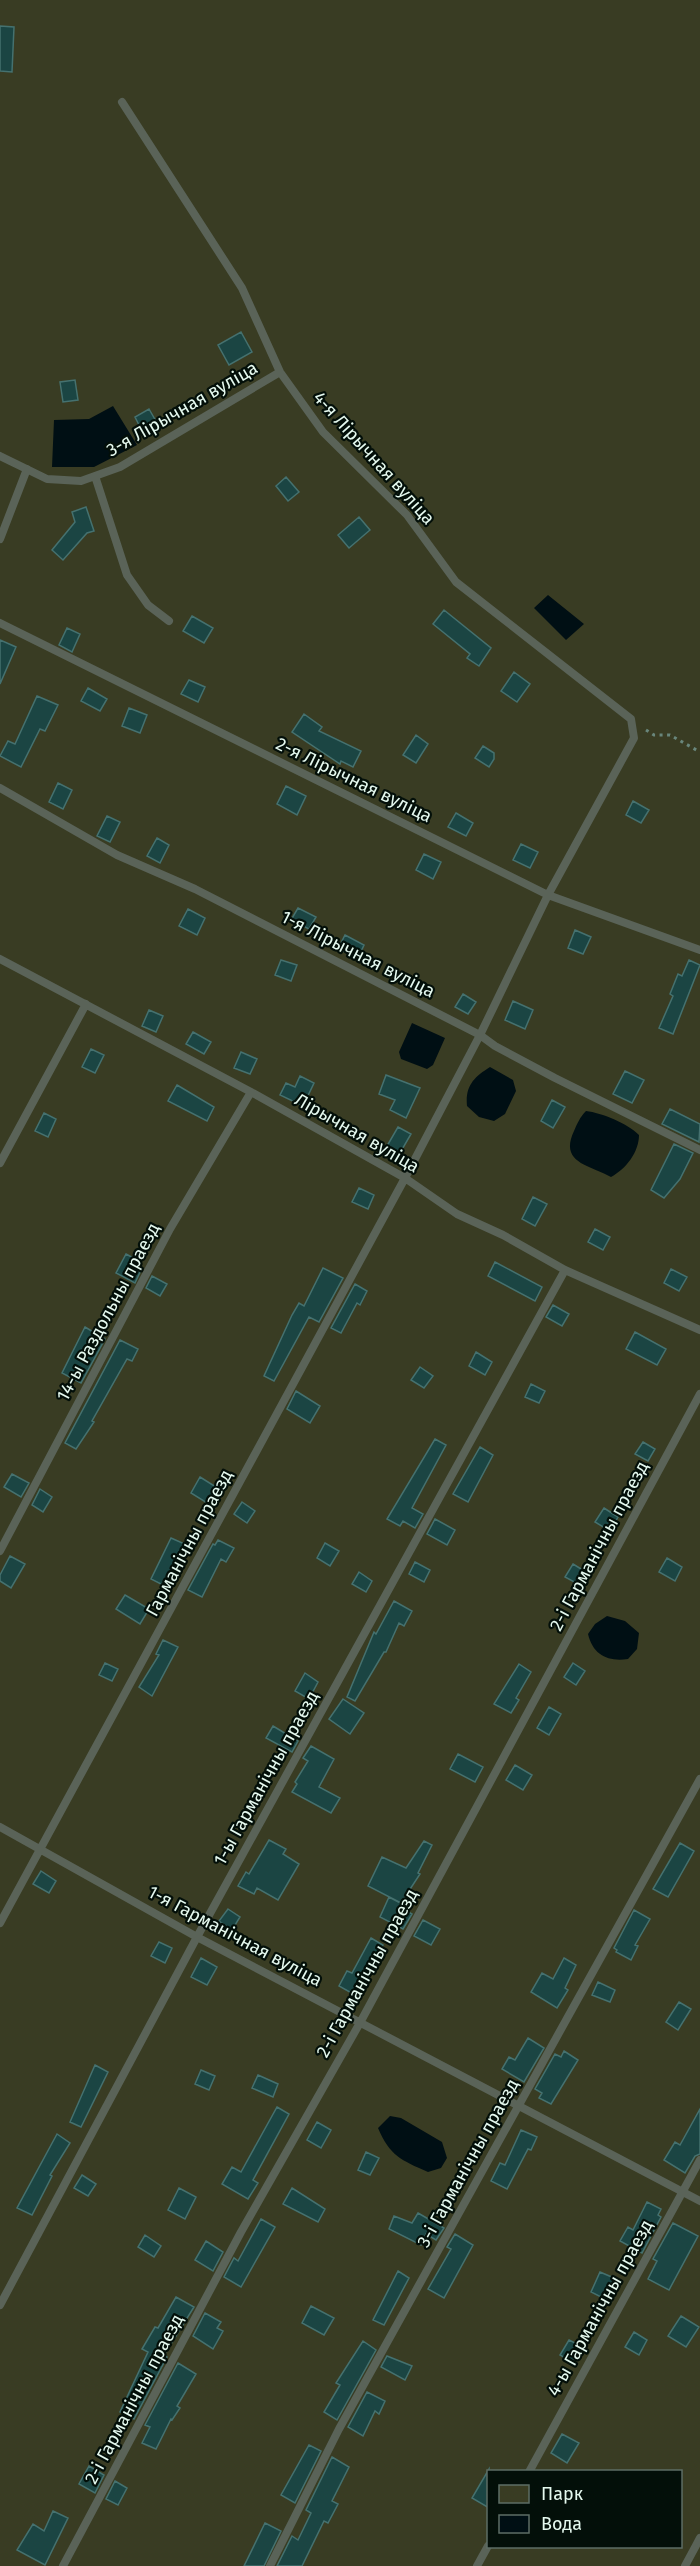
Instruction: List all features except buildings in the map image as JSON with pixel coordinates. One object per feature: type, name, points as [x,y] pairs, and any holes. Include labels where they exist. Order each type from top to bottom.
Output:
[{"type":"lane","name":"4-я Лірычная вуліца","points":[[122,102],[242,288],[280,372],[323,432],[407,515],[456,582],[631,719],[633,729]]},
{"type":"lane","name":"3-я Лірычная вуліца","points":[[0,456],[47,479],[81,481],[120,466],[280,372]]},
{"type":"lane","points":[[0,539],[27,469]]},
{"type":"lane","points":[[95,476],[127,575],[148,605],[169,621]]},
{"type":"lane","name":"2-я Лірычная вуліца","points":[[0,622],[548,895],[700,950]]},
{"type":"lane","name":"Гарманічны праезд","points":[[0,1923],[405,1178],[480,1035],[548,895],[634,738],[633,729]]},
{"type":"lane","name":"1-я Лірычная вуліца","points":[[0,788],[117,855],[195,890],[480,1035],[495,1046],[555,1078],[700,1150]]},
{"type":"lane","name":"Лірычная вуліца","points":[[0,959],[251,1092],[405,1178],[457,1214],[503,1235],[565,1270],[700,1330]]},
{"type":"lane","points":[[0,1163],[86,1004]]},
{"type":"lane","name":"14-ы Раздольны праезд","points":[[0,1551],[170,1229],[251,1092]]},
{"type":"lane","name":"1-ы Гарманічны праезд","points":[[0,2305],[197,1937],[565,1270]]},
{"type":"lane","name":"2-і Гарманічны праезд","points":[[63,2566],[241,2232],[361,2021],[700,1394]]},
{"type":"lane","name":"3-і Гарманічны праезд","points":[[270,2566],[339,2429],[700,1779]]},
{"type":"lane","name":"1-я Гарманічная вуліца","points":[[0,1827],[197,1937],[361,2021],[700,2201]]},
{"type":"lane","name":"4-ы Гарманічны праезд","points":[[530,2470],[700,2160]]},
{"type":"lane","points":[[685,2566],[700,2538]]},
{"type":"lane","points":[[477,2566],[488,2548]]},
{"type":"path","points":[[633,729],[642,728],[654,735],[670,735],[700,752]]},
{"type":"green space","points":[[0,0],[700,0],[700,2566],[0,2566]]},
{"type":"water","points":[[113,406],[137,445],[94,467],[52,467],[54,420],[89,419]]},
{"type":"water","points":[[548,595],[584,624],[566,640],[534,608]]},
{"type":"water","points":[[412,1023],[445,1038],[433,1065],[427,1069],[401,1059],[399,1052]]},
{"type":"water","points":[[490,1067],[513,1080],[516,1091],[505,1114],[494,1121],[479,1117],[467,1106],[469,1088],[479,1074]]},
{"type":"water","points":[[586,1111],[614,1119],[639,1135],[637,1148],[631,1159],[611,1177],[579,1162],[570,1150],[574,1131]]},
{"type":"water","points":[[607,1616],[625,1621],[639,1633],[637,1649],[628,1659],[602,1656],[590,1641],[588,1634],[595,1624]]},
{"type":"water","points":[[390,2116],[401,2118],[442,2142],[447,2158],[441,2168],[428,2172],[403,2160],[392,2151],[378,2128]]}]
